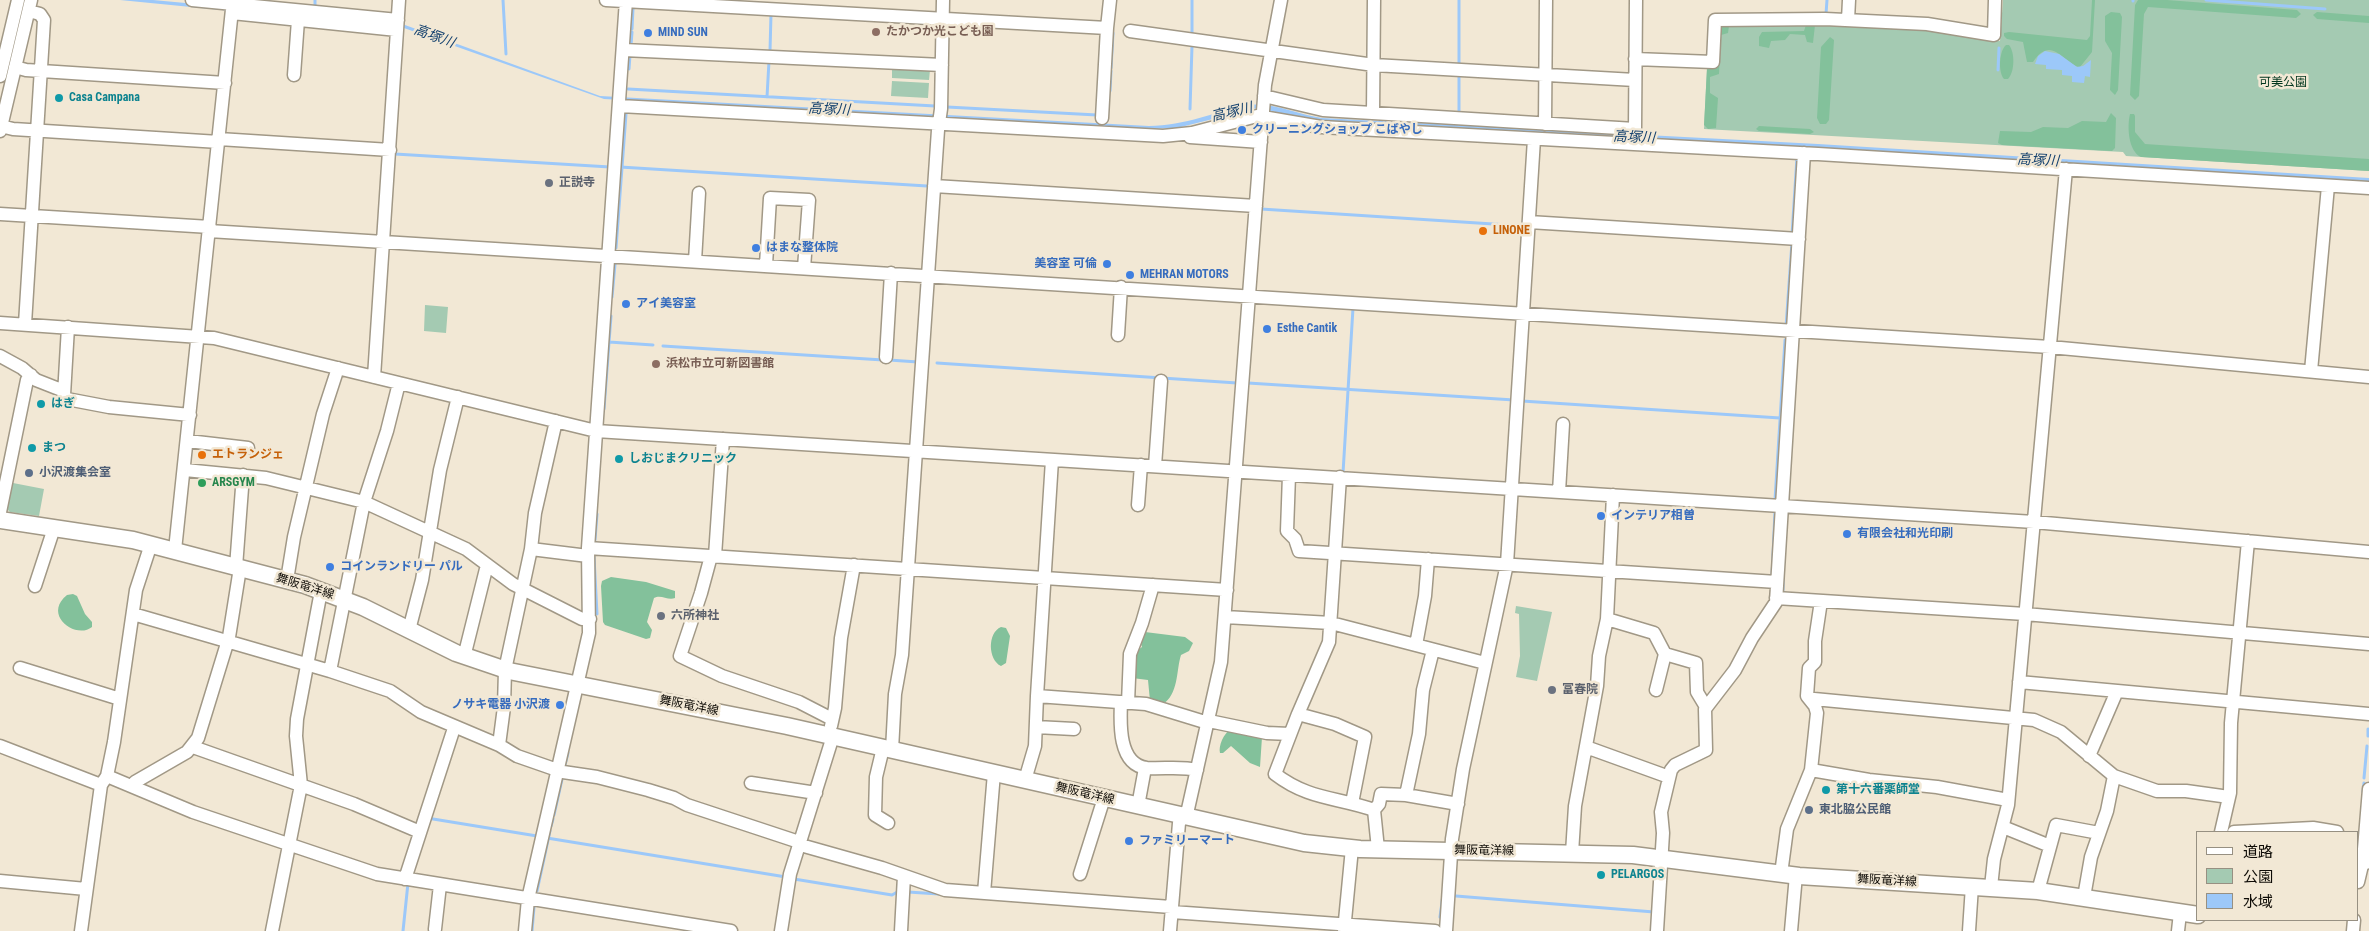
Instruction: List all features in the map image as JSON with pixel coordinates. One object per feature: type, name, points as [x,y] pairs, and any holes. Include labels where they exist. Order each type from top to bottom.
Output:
[{"type":"main road","name":"舞阪竜洋線","points":[[0,520],[116,536],[287,580],[344,599],[464,656],[505,670],[831,736],[1297,842],[1352,848],[1572,853],[1661,858],[1788,875],[2038,891],[2196,915]]},
{"type":"street","points":[[0,72],[18,0]]},
{"type":"street","points":[[192,0],[298,20],[398,25]]},
{"type":"street","points":[[374,377],[399,0]]},
{"type":"street","points":[[606,0],[1107,28]]},
{"type":"street","points":[[525,931],[528,899],[557,770],[579,685],[590,619],[588,552],[626,0]]},
{"type":"street","points":[[888,823],[875,815],[876,777],[888,749],[894,694],[902,655],[940,118],[943,0]]},
{"type":"street","points":[[1102,118],[1110,0]]},
{"type":"street","points":[[1170,931],[1179,823],[1188,809],[1220,669],[1264,98],[1281,0]]},
{"type":"street","points":[[1373,113],[1374,0]]},
{"type":"street","points":[[1545,124],[1546,0]]},
{"type":"street","points":[[1264,98],[1310,108],[1382,115],[1635,129],[1636,0]]},
{"type":"street","points":[[1848,20],[1849,0]]},
{"type":"street","points":[[1636,59],[1713,62],[1715,20],[1848,20],[1928,24],[1994,35],[1995,0]]},
{"type":"street","points":[[25,324],[32,216],[37,130],[44,20],[30,5],[1,128],[37,130],[219,141],[390,150]]},
{"type":"street","points":[[233,7],[398,25]]},
{"type":"street","points":[[175,550],[233,7]]},
{"type":"street","points":[[294,75],[298,20]]},
{"type":"street","points":[[1130,31],[1374,65],[1635,80]]},
{"type":"street","points":[[624,50],[942,65]]},
{"type":"street","points":[[15,68],[225,83]]},
{"type":"street","points":[[620,101],[940,118],[1261,142]]},
{"type":"street","points":[[1178,135],[1263,115],[1321,127],[1804,153],[2369,188]]},
{"type":"street","points":[[1446,931],[1451,850],[1463,770],[1507,564],[1534,139]]},
{"type":"street","points":[[1706,708],[1735,670],[1752,638],[1776,602],[1804,153]]},
{"type":"street","points":[[1991,887],[1994,859],[2008,800],[2066,169]]},
{"type":"street","points":[[934,186],[1256,206]]},
{"type":"street","points":[[2311,371],[2328,186]]},
{"type":"street","points":[[695,261],[699,193]]},
{"type":"street","points":[[766,265],[770,198],[809,200],[804,268]]},
{"type":"street","points":[[0,214],[384,242],[2050,347],[2369,376]]},
{"type":"street","points":[[1529,222],[1799,239]]},
{"type":"street","points":[[886,357],[891,273]]},
{"type":"street","points":[[1118,335],[1121,287]]},
{"type":"street","points":[[0,322],[198,336],[230,341],[596,431],[2034,522],[2369,552]]},
{"type":"street","points":[[68,327],[64,391],[66,399],[190,416]]},
{"type":"street","points":[[0,356],[36,380],[64,391]]},
{"type":"street","points":[[287,580],[294,537],[325,405],[338,368]]},
{"type":"street","points":[[0,512],[5,465],[27,380],[31,375]]},
{"type":"street","points":[[1155,466],[1160,381]]},
{"type":"street","points":[[330,671],[364,502],[387,431],[399,383]]},
{"type":"street","points":[[409,630],[424,571],[428,532],[442,461],[458,397]]},
{"type":"street","points":[[499,745],[504,707],[505,670],[531,549],[535,513],[556,422]]},
{"type":"street","points":[[1559,492],[1563,424]]},
{"type":"street","points":[[723,438],[713,556],[680,656],[722,676],[799,702],[832,719]]},
{"type":"street","points":[[188,441],[248,448]]},
{"type":"street","points":[[1025,780],[1036,746],[1037,696],[1052,460]]},
{"type":"street","points":[[1138,505],[1141,465]]},
{"type":"street","points":[[185,470],[243,475],[306,486],[364,502],[466,549],[522,589],[582,619],[590,619]]},
{"type":"street","points":[[1289,474],[1286,531],[1295,539],[1299,551],[1777,582]]},
{"type":"street","points":[[134,786],[135,782],[163,768],[192,747],[198,738],[228,641],[238,567],[243,475]]},
{"type":"street","points":[[1340,478],[1331,623],[1326,651],[1298,714],[1275,774],[1294,787],[1315,796],[1352,803],[1374,810]]},
{"type":"street","points":[[1572,853],[1575,806],[1597,686],[1599,656],[1607,619],[1613,495]]},
{"type":"street","points":[[35,586],[54,528]]},
{"type":"street","points":[[2226,831],[2234,701],[2248,541]]},
{"type":"street","points":[[82,931],[86,889],[120,699],[136,590],[151,544]]},
{"type":"street","points":[[531,549],[713,556],[1227,590]]},
{"type":"street","points":[[1416,645],[1425,601],[1428,559]]},
{"type":"street","points":[[464,656],[487,565]]},
{"type":"street","points":[[781,931],[790,874],[816,793],[831,736],[841,638],[854,565]]},
{"type":"street","points":[[1153,585],[1130,654],[1124,702],[1124,746],[1130,758],[1145,768],[1169,767],[1198,770]]},
{"type":"street","points":[[272,931],[301,785],[296,728],[321,591]]},
{"type":"street","points":[[1776,598],[2025,614],[2369,644]]},
{"type":"street","points":[[1791,931],[1786,829],[1811,770],[1816,713],[1811,701],[1806,696],[1809,668],[1815,662],[1815,641],[1821,600]]},
{"type":"street","points":[[132,614],[390,690],[421,712],[454,728],[499,745],[517,756],[557,770],[648,790],[674,798],[686,805],[945,890],[1172,909],[1345,928],[1435,931]]},
{"type":"street","points":[[1225,617],[1331,623],[1485,663]]},
{"type":"street","points":[[1607,619],[1654,633],[1665,654],[1656,690]]},
{"type":"street","points":[[1406,795],[1419,734],[1423,690],[1433,650]]},
{"type":"street","points":[[1657,931],[1661,858],[1661,812],[1669,777],[1672,767],[1706,750],[1706,708],[1697,692],[1696,663],[1665,654]]},
{"type":"street","points":[[20,668],[120,699]]},
{"type":"street","points":[[2019,682],[2369,714]]},
{"type":"street","points":[[2090,756],[2117,691]]},
{"type":"street","points":[[1037,696],[1146,704],[1209,722],[1267,733],[1290,734]]},
{"type":"street","points":[[1811,701],[1814,699],[2034,720],[2061,732],[2114,776],[2157,791],[2186,791],[2229,797]]},
{"type":"street","points":[[1298,714],[1335,724],[1365,737],[1352,803]]},
{"type":"street","points":[[1036,727],[1074,729]]},
{"type":"street","points":[[405,879],[454,728]]},
{"type":"street","points":[[0,746],[104,780],[134,786],[193,812],[368,871],[405,879],[731,931]]},
{"type":"street","points":[[192,747],[354,804],[420,832]]},
{"type":"street","points":[[1586,747],[1669,777]]},
{"type":"street","points":[[1138,806],[1145,768]]},
{"type":"street","points":[[1811,770],[1869,780],[1937,787],[2008,800]]},
{"type":"street","points":[[984,893],[994,773]]},
{"type":"street","points":[[2084,897],[2090,857],[2107,811],[2114,776]]},
{"type":"street","points":[[751,782],[816,793]]},
{"type":"street","points":[[2359,878],[2363,862],[2361,840],[2369,789]]},
{"type":"street","points":[[1378,849],[1374,810],[1379,804],[1381,794],[1406,795],[1458,804]]},
{"type":"street","points":[[1080,874],[1104,798]]},
{"type":"street","points":[[2038,891],[2056,825],[2100,833]]},
{"type":"street","points":[[2003,827],[2050,846]]},
{"type":"street","points":[[2248,831],[2313,828],[2331,831]]},
{"type":"street","points":[[1345,928],[1352,848]]},
{"type":"street","points":[[901,931],[904,876]]},
{"type":"street","points":[[0,881],[86,889]]},
{"type":"street","points":[[435,929],[440,884]]},
{"type":"street","points":[[1969,931],[1972,886]]},
{"type":"street","points":[[2178,931],[2180,912]]},
{"type":"green space","name":"可美公園","points":[[2003,0],[2369,0],[2369,171],[2126,156],[2123,152],[1704,129],[1707,66],[1719,24],[1825,23],[1927,28],[2000,41]]},
{"type":"green space","points":[[2092,0],[2095,0],[2092,52],[2080,67],[2052,50],[2046,50],[2033,62],[2027,62],[2023,42],[2007,39],[2004,36],[2004,33],[2009,32],[2087,40],[2090,36]]},
{"type":"green space","points":[[2138,0],[2167,0],[2297,10],[2301,14],[2296,18],[2148,7],[2144,14],[2139,96],[2135,100],[2130,95],[2135,5]]},
{"type":"green space","points":[[2111,12],[2120,13],[2122,17],[2118,90],[2115,95],[2110,90],[2112,53],[2105,41],[2105,16]]},
{"type":"green space","points":[[2317,12],[2369,16],[2369,23],[2317,19],[2313,15]]},
{"type":"green space","points":[[1806,25],[1815,25],[1813,43],[1807,42],[1805,35],[1790,34],[1785,40],[1771,41],[1769,48],[1759,46],[1759,37],[1762,32],[1804,31]]},
{"type":"green space","points":[[1719,26],[1729,26],[1728,33],[1721,35],[1719,74],[1710,77],[1710,93],[1718,98],[1716,128],[1708,129],[1704,125],[1707,70]]},
{"type":"green space","points":[[1830,37],[1834,40],[1829,120],[1826,124],[1820,124],[1817,118],[1821,47]]},
{"type":"green space","points":[[2006,45],[2009,45],[2011,48],[2013,67],[2008,79],[2004,79],[2000,67],[2002,52]]},
{"type":"green space","points":[[892,68],[930,70],[929,80],[892,78]]},
{"type":"green space","points":[[892,81],[929,83],[928,98],[891,96]]},
{"type":"green space","points":[[2111,113],[2116,118],[2115,148],[2112,151],[2002,145],[1998,143],[2000,131],[2031,132],[2043,127],[2068,128],[2082,121],[2106,122]]},
{"type":"green space","points":[[2130,114],[2135,116],[2135,132],[2145,144],[2369,159],[2369,171],[2141,157],[2131,144],[2129,131]]},
{"type":"green space","points":[[1759,126],[1810,129],[1814,132],[1810,134],[1759,131],[1756,129]]},
{"type":"green space","points":[[425,305],[448,307],[446,333],[424,331]]},
{"type":"green space","points":[[13,483],[44,489],[39,516],[10,512],[7,509]]},
{"type":"green space","points":[[611,577],[646,582],[675,591],[675,598],[654,598],[647,622],[652,630],[650,638],[646,639],[605,625],[603,622],[601,586],[602,581]]},
{"type":"green space","points":[[73,594],[77,596],[85,614],[92,622],[92,627],[85,630],[70,628],[60,617],[58,610],[60,603],[67,595]]},
{"type":"green space","points":[[1516,606],[1552,612],[1537,681],[1516,677],[1520,656],[1519,614],[1515,613]]},
{"type":"green space","points":[[1001,627],[1006,628],[1010,636],[1006,663],[1001,666],[997,663],[992,653],[991,640],[996,630]]},
{"type":"green space","points":[[1145,632],[1185,637],[1193,643],[1189,651],[1181,655],[1174,689],[1162,705],[1150,701],[1148,680],[1132,678],[1135,652],[1142,647],[1140,641]]},
{"type":"green space","points":[[1230,730],[1262,737],[1260,767],[1250,763],[1231,746],[1223,753],[1220,753],[1222,740]]},
{"type":"water","name":"高塚川","points":[[120,0],[153,0],[391,22],[405,25],[600,96],[1149,126],[1175,124],[1250,105],[1268,105],[1322,118],[1818,144],[2369,178],[2369,183],[1322,122],[1257,108],[1177,128],[1149,129],[604,99],[404,28]]},
{"type":"water","points":[[2045,51],[2059,54],[2077,67],[2083,66],[2091,60],[2090,77],[2085,76],[2084,83],[2072,82],[2072,76],[2062,75],[2062,70],[2046,69],[2046,65],[2035,64],[2038,56]]},
{"type":"waterway","points":[[315,0],[315,9]]},
{"type":"waterway","points":[[503,0],[506,54]]},
{"type":"waterway","points":[[1192,0],[1192,35]]},
{"type":"waterway","points":[[1459,0],[1459,66]]},
{"type":"waterway","points":[[1826,14],[1827,0]]},
{"type":"waterway","points":[[2206,0],[2325,9]]},
{"type":"waterway","points":[[632,29],[633,8]]},
{"type":"waterway","points":[[770,51],[771,14]]},
{"type":"waterway","points":[[631,46],[632,32]]},
{"type":"waterway","points":[[1111,68],[1113,33]]},
{"type":"waterway","points":[[1190,109],[1192,46]]},
{"type":"waterway","points":[[1998,70],[1999,48]]},
{"type":"waterway","points":[[629,69],[630,55]]},
{"type":"waterway","points":[[767,97],[769,61]]},
{"type":"waterway","points":[[1110,91],[1111,71]]},
{"type":"waterway","points":[[1459,75],[1459,114]]},
{"type":"waterway","name":"高塚川","points":[[628,89],[935,106]]},
{"type":"waterway","points":[[947,107],[1097,115]]},
{"type":"waterway","points":[[616,248],[626,114]]},
{"type":"waterway","points":[[395,154],[610,167]]},
{"type":"waterway","points":[[1792,235],[1797,157]]},
{"type":"waterway","points":[[620,167],[927,186]]},
{"type":"waterway","points":[[1261,209],[1524,226]]},
{"type":"waterway","points":[[1786,327],[1792,242]]},
{"type":"waterway","points":[[612,297],[615,264]]},
{"type":"waterway","points":[[1343,473],[1353,308]]},
{"type":"waterway","points":[[604,409],[611,316]]},
{"type":"waterway","points":[[1775,500],[1785,340]]},
{"type":"waterway","points":[[609,342],[653,345]]},
{"type":"waterway","points":[[663,346],[883,360]]},
{"type":"waterway","points":[[889,360],[918,362]]},
{"type":"waterway","points":[[937,363],[1237,383]]},
{"type":"waterway","points":[[1248,383],[1514,400]]},
{"type":"waterway","points":[[1522,401],[1780,418]]},
{"type":"waterway","points":[[1772,577],[1775,511]]},
{"type":"waterway","points":[[595,540],[597,514]]},
{"type":"waterway","points":[[594,557],[597,614]]},
{"type":"waterway","points":[[1783,578],[1783,590]]},
{"type":"waterway","points":[[2368,729],[2368,736]]},
{"type":"waterway","points":[[2364,778],[2367,746]]},
{"type":"waterway","points":[[564,769],[568,753]]},
{"type":"waterway","points":[[554,815],[563,775]]},
{"type":"waterway","points":[[2363,792],[2364,783]]},
{"type":"waterway","points":[[427,818],[537,836]]},
{"type":"waterway","points":[[551,826],[553,819]]},
{"type":"waterway","points":[[537,891],[550,831]]},
{"type":"waterway","points":[[547,838],[786,877]]},
{"type":"waterway","points":[[794,879],[892,895],[899,891]]},
{"type":"waterway","points":[[403,931],[408,883]]},
{"type":"waterway","points":[[908,892],[939,894]]},
{"type":"waterway","points":[[1440,917],[1443,895]]},
{"type":"waterway","points":[[1456,896],[1654,912]]},
{"type":"waterway","points":[[532,931],[534,907]]},
{"type":"place","name":"たかつか光こども園","points":[[876,32]]},
{"type":"place","name":"MIND SUN","points":[[648,33]]},
{"type":"place","name":"Casa Campana","points":[[59,98]]},
{"type":"place","name":"クリーニングショップ こばやし","points":[[1242,130]]},
{"type":"place","name":"正説寺","points":[[549,183]]},
{"type":"place","name":"LINONE","points":[[1483,231]]},
{"type":"place","name":"はまな整体院","points":[[756,248]]},
{"type":"place","name":"美容室 可倫","points":[[1107,264]]},
{"type":"place","name":"MEHRAN MOTORS","points":[[1130,275]]},
{"type":"place","name":"アイ美容室","points":[[626,304]]},
{"type":"place","name":"Esthe Cantik","points":[[1267,329]]},
{"type":"place","name":"浜松市立可新図書館","points":[[656,364]]},
{"type":"place","name":"はぎ","points":[[41,404]]},
{"type":"place","name":"まつ","points":[[32,448]]},
{"type":"place","name":"エトランジェ","points":[[202,455]]},
{"type":"place","name":"しおじまクリニック","points":[[619,459]]},
{"type":"place","name":"小沢渡集会室","points":[[29,473]]},
{"type":"place","name":"ARSGYM","points":[[202,483]]},
{"type":"place","name":"インテリア相曽","points":[[1601,516]]},
{"type":"place","name":"有限会社和光印刷","points":[[1847,534]]},
{"type":"place","name":"コインランドリー パル","points":[[330,567]]},
{"type":"place","name":"六所神社","points":[[661,616]]},
{"type":"place","name":"冨春院","points":[[1552,690]]},
{"type":"place","name":"ノサキ電器 小沢渡","points":[[560,705]]},
{"type":"place","name":"第十六番薬師堂","points":[[1826,790]]},
{"type":"place","name":"東北脇公民館","points":[[1809,810]]},
{"type":"place","name":"ファミリーマート","points":[[1129,841]]},
{"type":"place","name":"PELARGOS","points":[[1601,875]]}]
